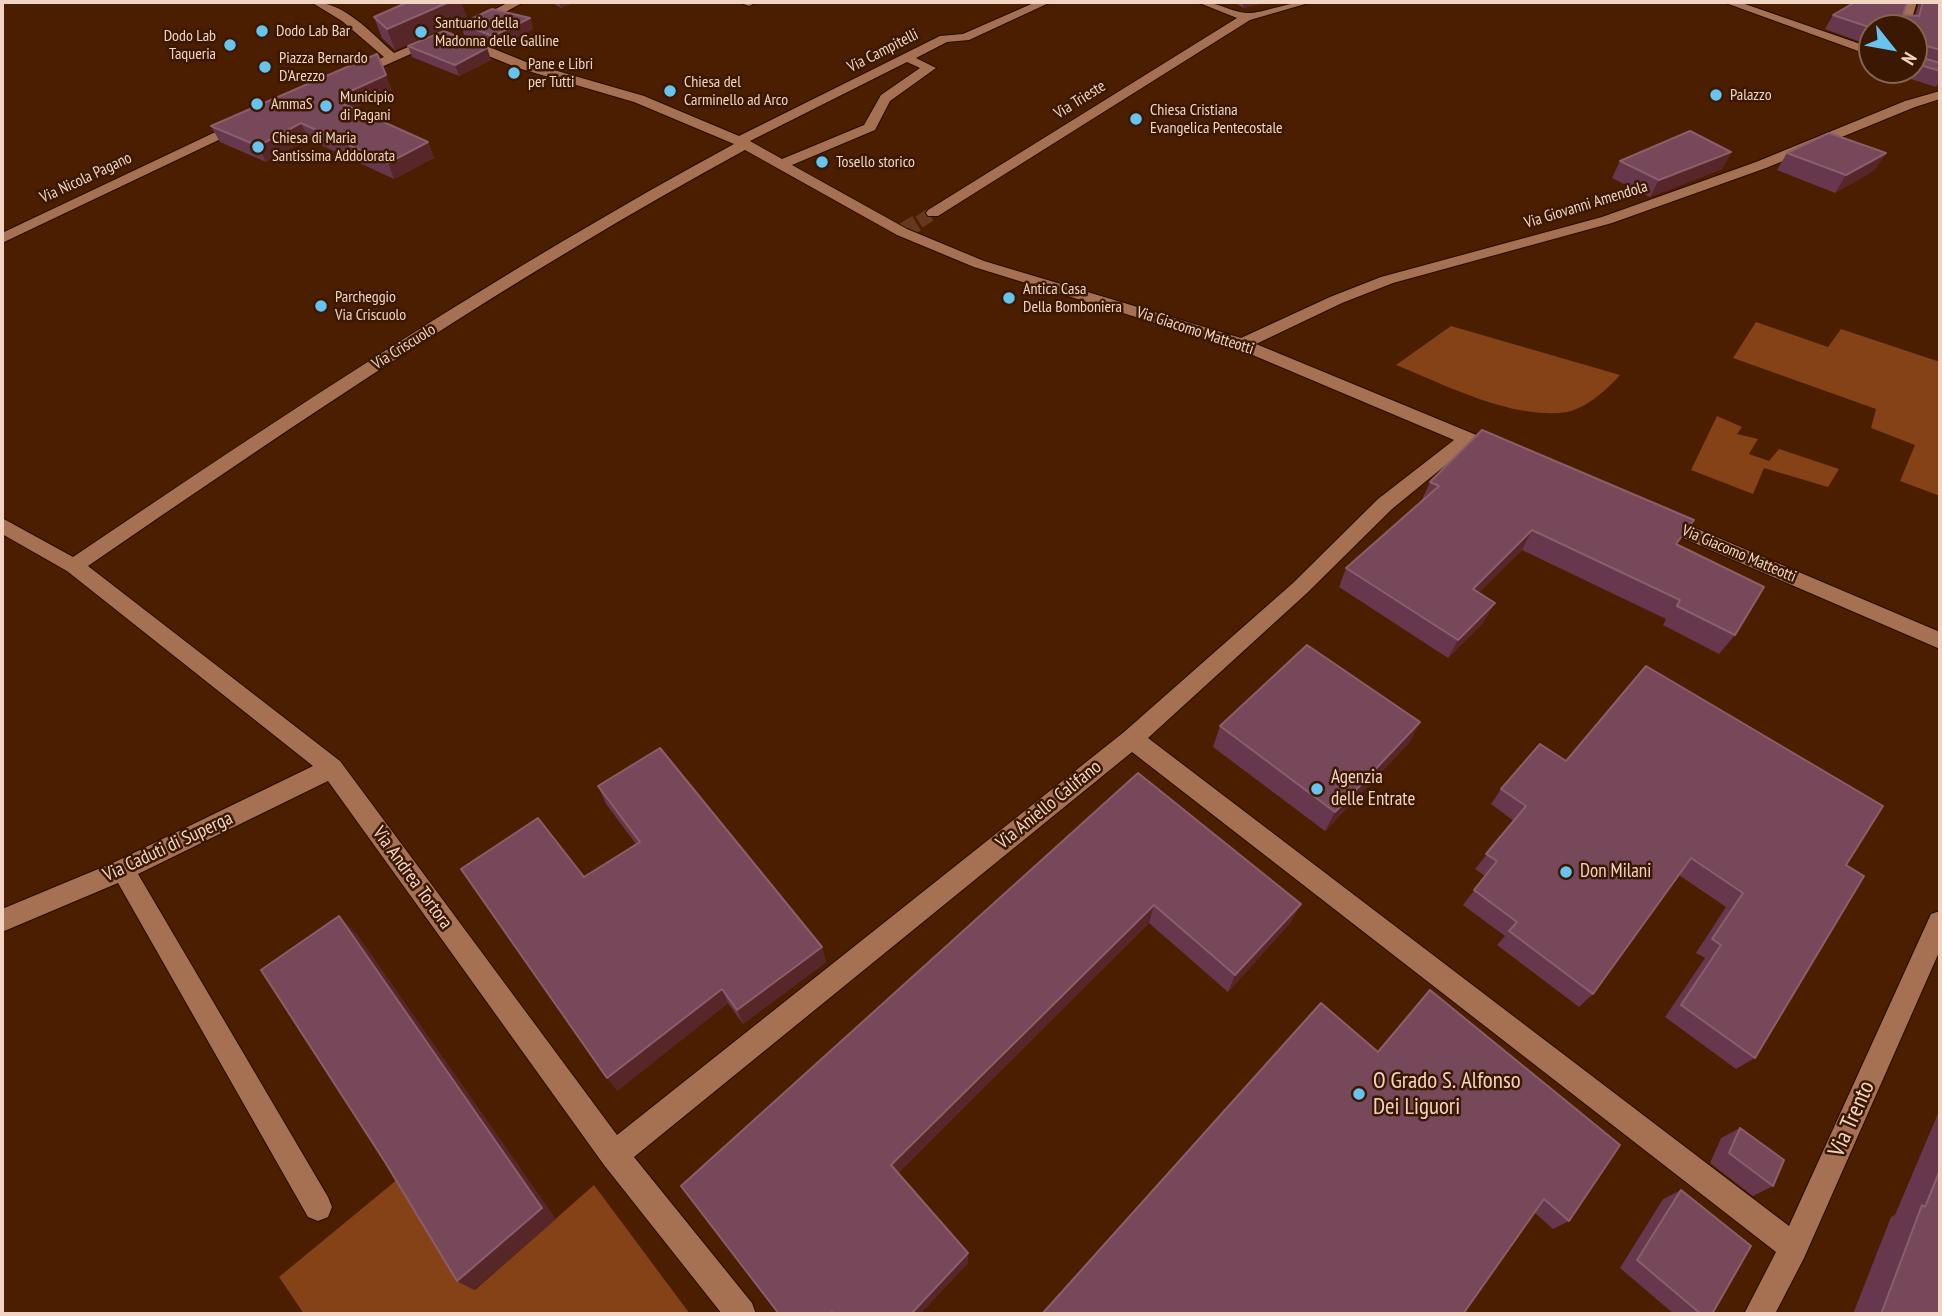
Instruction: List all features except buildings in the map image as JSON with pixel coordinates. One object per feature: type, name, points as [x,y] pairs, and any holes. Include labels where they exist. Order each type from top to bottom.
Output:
[{"type":"street","points":[[317,2],[346,18],[392,58]]},
{"type":"street","points":[[336,82],[519,2]]},
{"type":"street","name":"Via Campitelli","points":[[743,143],[944,39],[965,37],[1045,2]]},
{"type":"street","points":[[1203,2],[1246,17]]},
{"type":"street","name":"Via Trieste","points":[[933,213],[1246,17],[1285,4],[1306,2]]},
{"type":"street","points":[[1729,2],[1858,47]]},
{"type":"street","name":"Via Giacomo Matteotti","points":[[448,35],[522,65],[639,99],[743,143],[902,232],[979,264],[1242,344],[1519,460]]},
{"type":"street","points":[[782,164],[817,148],[831,147],[870,127],[874,108],[886,95],[930,68],[907,58]]},
{"type":"street","name":"Via Giovanni Amendola","points":[[1242,344],[1336,300],[1387,280],[1607,220],[1761,165],[1910,104],[1940,95]]},
{"type":"street","name":"Via Nicola Pagano","points":[[2,239],[253,118]]},
{"type":"street","name":"Via Criscuolo","points":[[74,566],[404,343],[743,143]]},
{"type":"street","name":"Via Aniello Califano","points":[[614,1155],[1132,738],[1300,588],[1385,504],[1468,438]]},
{"type":"street","name":"Via Giacomo Matteotti","points":[[1647,515],[1940,640]]},
{"type":"street","name":"Via Andrea Tortora","points":[[2,524],[74,566],[332,768],[614,1155],[741,1314]]},
{"type":"street","points":[[1132,738],[1794,1248]]},
{"type":"street","name":"Via Caduti di Superga","points":[[2,921],[123,870],[332,768]]},
{"type":"street","points":[[123,870],[318,1207]]},
{"type":"street","name":"Via Trento","points":[[1759,1314],[1794,1248],[1940,922]]},
{"type":"shaded area","points":[[1756,322],[1828,347],[1841,329],[1940,362],[1940,496],[1900,481],[1915,445],[1871,428],[1876,409],[1733,358]]},
{"type":"shaded area","points":[[1451,326],[1620,375],[1603,392],[1581,407],[1567,412],[1546,413],[1524,411],[1480,399],[1396,365]]},
{"type":"shaded area","points":[[1717,416],[1742,427],[1737,434],[1758,439],[1749,454],[1769,461],[1779,449],[1839,469],[1828,487],[1764,468],[1753,494],[1691,470]]},
{"type":"shaded area","points":[[404,1174],[475,1290],[594,1185],[690,1314],[304,1314],[279,1277]]},
{"type":"tunnel","points":[[919,222],[933,213]]},
{"type":"tunnel","points":[[902,232],[922,220]]},
{"type":"place","name":"Dodo Lab Bar","points":[[262,31]]},
{"type":"place","name":"Santuario della Madonna delle Galline","points":[[421,32]]},
{"type":"place","name":"Dodo Lab Taqueria","points":[[230,45]]},
{"type":"place","name":"Piazza Bernardo D'Arezzo","points":[[265,67]]},
{"type":"place","name":"Pane e Libri per Tutti","points":[[514,73]]},
{"type":"place","name":"Chiesa del Carminello ad Arco","points":[[670,91]]},
{"type":"place","name":"Palazzo","points":[[1716,95]]},
{"type":"place","name":"AmmaS","points":[[257,104]]},
{"type":"place","name":"Municipio di Pagani","points":[[326,106]]},
{"type":"place","name":"Chiesa Cristiana Evangelica Pentecostale","points":[[1136,119]]},
{"type":"place","name":"Chiesa di Maria Santissima Addolorata","points":[[258,147]]},
{"type":"place","name":"Tosello storico","points":[[822,162]]},
{"type":"place","name":"Antica Casa Della Bomboniera","points":[[1009,298]]},
{"type":"place","name":"Parcheggio Via Criscuolo","points":[[321,306]]},
{"type":"place","name":"Agenzia delle Entrate","points":[[1317,789]]},
{"type":"place","name":"Don Milani","points":[[1566,872]]},
{"type":"place","name":"O Grado S. Alfonso Dei Liguori","points":[[1359,1094]]}]
